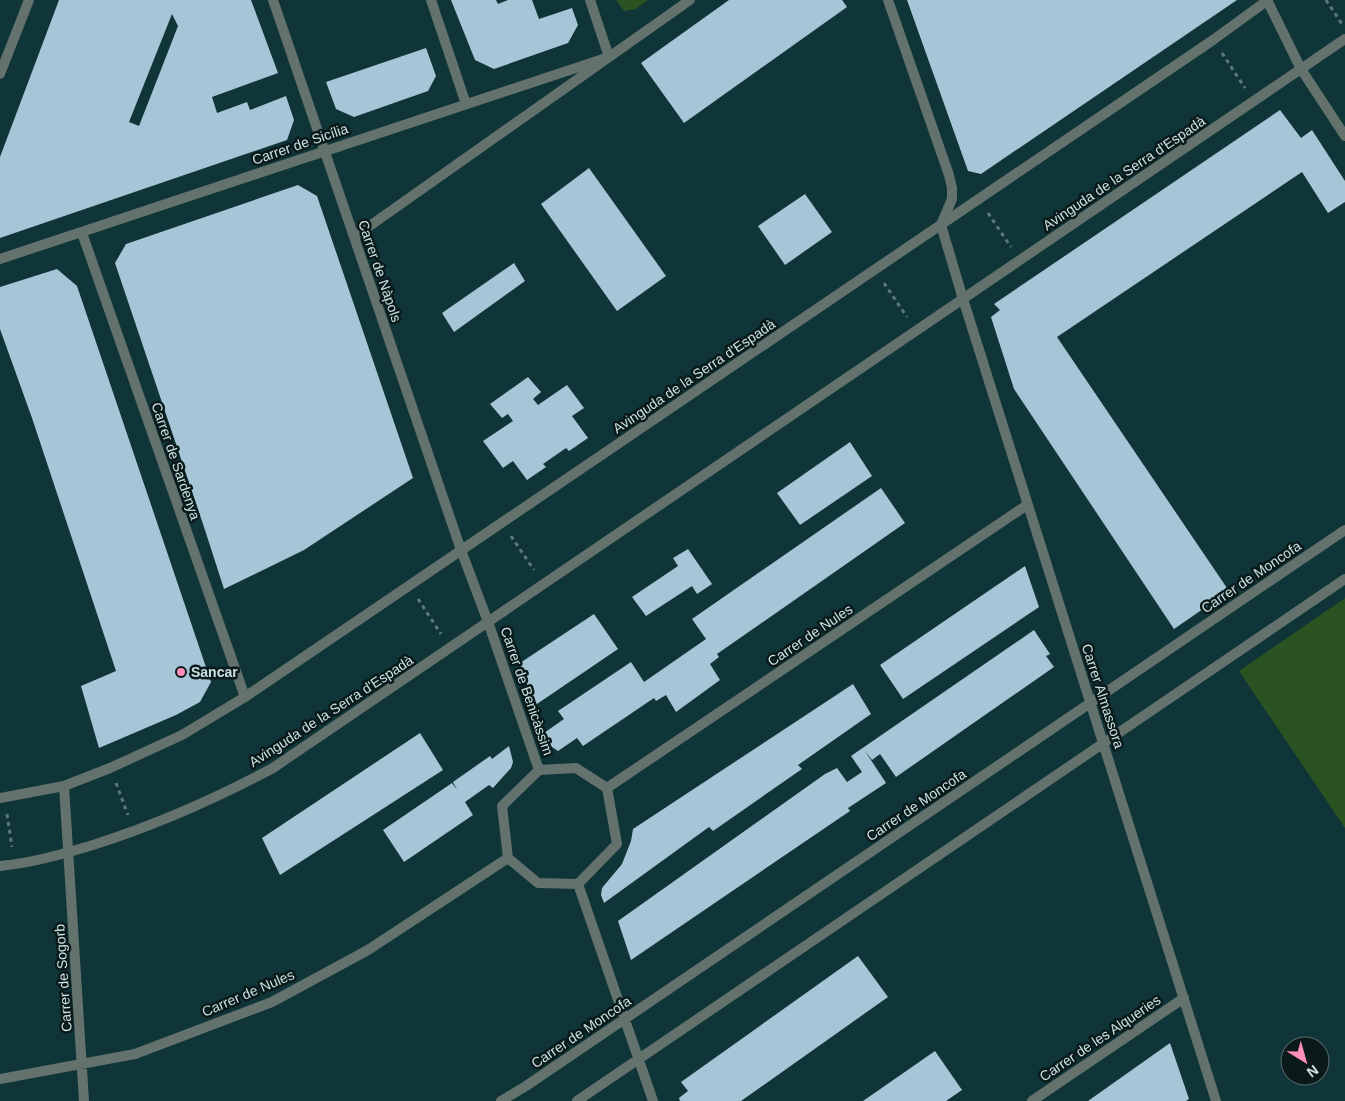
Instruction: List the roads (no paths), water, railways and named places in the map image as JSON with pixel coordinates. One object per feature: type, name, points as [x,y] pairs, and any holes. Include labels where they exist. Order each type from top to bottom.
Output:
[{"type":"street","points":[[0,74],[29,0]]},
{"type":"street","name":"Carrer de Nàpols","points":[[273,0],[461,550]]},
{"type":"street","points":[[431,0],[466,104]]},
{"type":"street","points":[[590,0],[609,57]]},
{"type":"street","name":"Carrer de Sicília","points":[[354,237],[690,0]]},
{"type":"street","points":[[888,0],[949,175],[952,199],[941,225],[962,299]]},
{"type":"street","name":"Avinguda de la Serra d'Espadà","points":[[2,798],[64,786],[110,768],[182,734],[245,697],[1213,40],[1268,0],[1301,69]]},
{"type":"street","name":"Avinguda de la Serra d'Espadà","points":[[0,866],[15,865],[69,852],[134,832],[217,798],[274,768],[1345,39]]},
{"type":"street","name":"Carrer de Sicília","points":[[0,259],[609,57]]},
{"type":"street","points":[[1301,69],[1345,136]]},
{"type":"street","name":"Carrer de Sardenya","points":[[82,233],[245,697]]},
{"type":"street","name":"Carrer Almassora","points":[[962,299],[1216,1101]]},
{"type":"street","name":"Carrer de Nules","points":[[607,788],[1028,505]]},
{"type":"street","name":"Carrer de Moncofa","points":[[501,1101],[624,1020],[1345,530]]},
{"type":"street","points":[[461,550],[488,622]]},
{"type":"street","points":[[577,1101],[1345,580]]},
{"type":"street","name":"Carrer de Benicàssim","points":[[488,622],[539,770]]},
{"type":"street","points":[[576,768],[607,788],[617,844],[578,884],[538,883],[508,858],[502,806],[539,770],[576,768]]},
{"type":"street","points":[[64,786],[69,852]]},
{"type":"street","name":"Carrer de Sogorb","points":[[69,852],[84,1101]]},
{"type":"street","name":"Carrer de Nules","points":[[0,1079],[135,1054],[272,1002],[368,950],[508,858]]},
{"type":"street","points":[[578,884],[653,1101]]},
{"type":"street","name":"Carrer de les Alqueries","points":[[1032,1101],[1184,998]]},
{"type":"place","name":"Sancar","points":[[181,672]]}]
